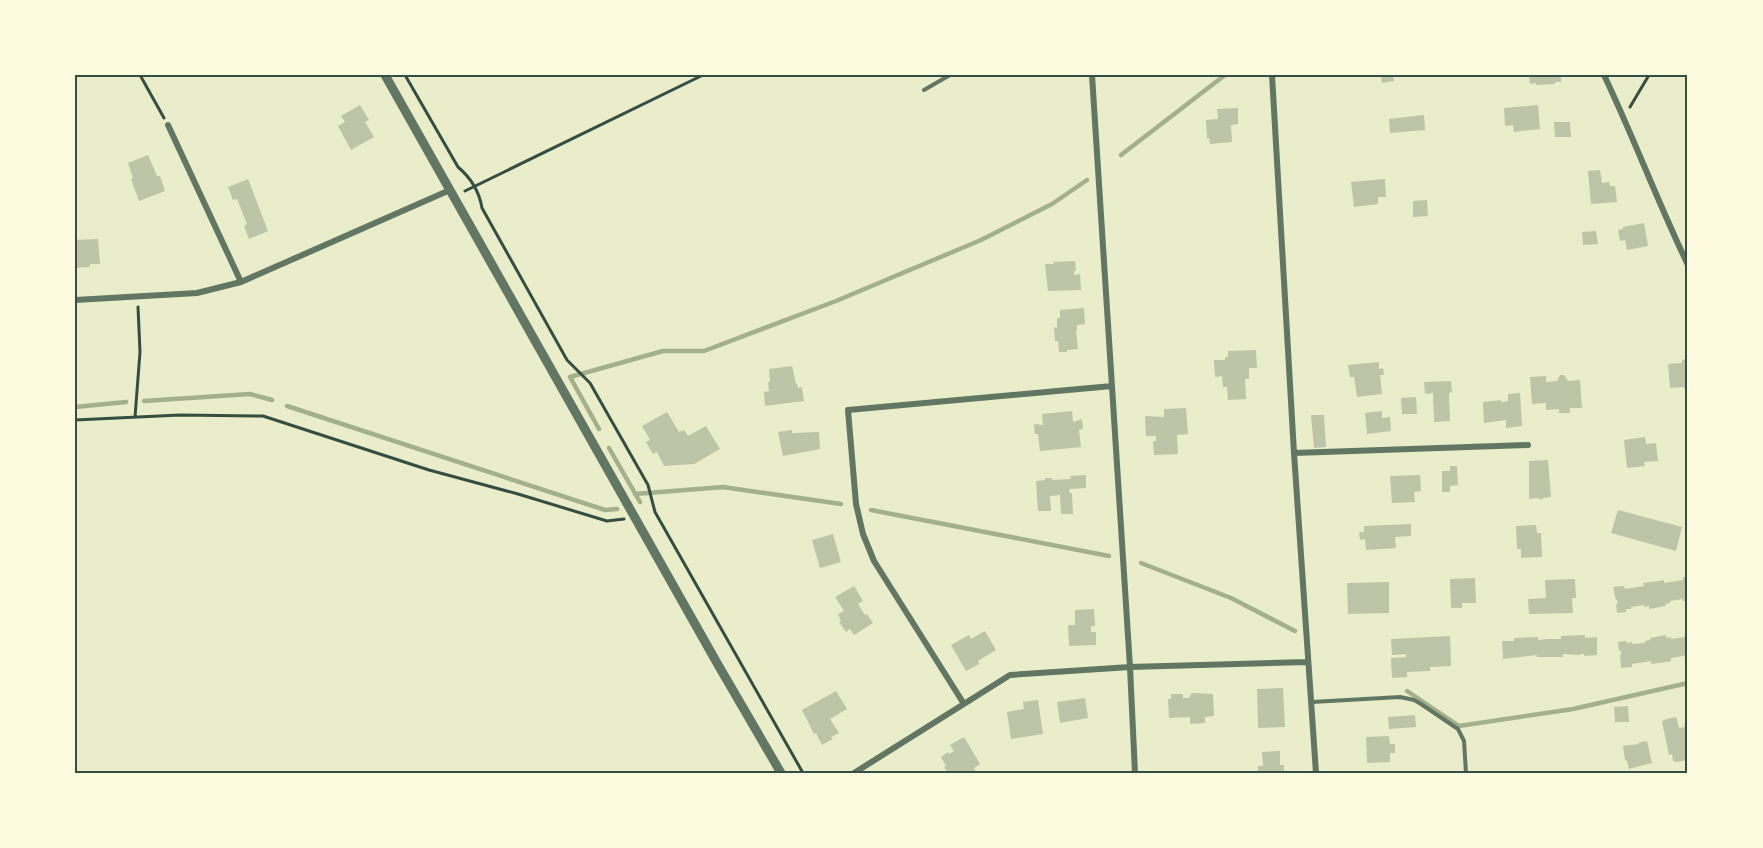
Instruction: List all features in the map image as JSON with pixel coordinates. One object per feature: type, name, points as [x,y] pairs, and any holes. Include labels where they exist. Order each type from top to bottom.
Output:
[{"type":"street","points":[[385,75],[781,773]]},
{"type":"street","points":[[1092,75],[1135,773]]},
{"type":"street","points":[[1272,75],[1307,662],[1316,773]]},
{"type":"street","points":[[1604,75],[1688,266]]},
{"type":"street","points":[[168,124],[241,282]]},
{"type":"street","points":[[75,300],[197,293],[241,282],[452,193]]},
{"type":"street","points":[[964,704],[874,561],[863,534],[856,504],[848,410],[1112,386]]},
{"type":"street","points":[[1294,453],[1527,445]]},
{"type":"street","points":[[854,773],[1010,675],[1130,667],[1307,662]]},
{"type":"lane","points":[[924,90],[950,75]]},
{"type":"lane","points":[[1311,702],[1400,697],[1414,700],[1458,729],[1464,741],[1466,773]]},
{"type":"path","points":[[140,75],[168,124]]},
{"type":"path","points":[[405,75],[458,166],[476,186],[482,208],[567,360],[590,383],[648,486],[655,512],[803,773]]},
{"type":"path","points":[[452,193],[476,186],[703,75]]},
{"type":"path","points":[[1624,117],[1649,75]]},
{"type":"path","points":[[135,417],[140,352],[137,296]]},
{"type":"path","points":[[75,420],[180,415],[263,416],[429,470],[607,521],[636,518]]},
{"type":"building","points":[[1381,75],[1393,75],[1394,81],[1382,83]]},
{"type":"building","points":[[1529,75],[1561,75],[1561,82],[1530,84]]},
{"type":"building","points":[[360,105],[369,120],[365,122],[374,137],[351,150],[338,126],[345,122],[341,116]]},
{"type":"building","points":[[1538,105],[1540,129],[1514,132],[1513,125],[1505,126],[1504,108]]},
{"type":"building","points":[[1238,108],[1238,124],[1231,125],[1232,142],[1210,144],[1207,138],[1206,120],[1218,119],[1217,109]]},
{"type":"building","points":[[1424,115],[1425,130],[1390,133],[1389,119]]},
{"type":"building","points":[[1554,122],[1570,122],[1571,137],[1555,137]]},
{"type":"building","points":[[148,155],[157,176],[160,176],[165,191],[139,201],[128,163]]},
{"type":"building","points":[[1600,170],[1602,183],[1609,182],[1610,186],[1615,186],[1617,202],[1591,204],[1588,171]]},
{"type":"building","points":[[248,179],[268,231],[249,239],[244,226],[247,224],[237,199],[233,200],[228,187]]},
{"type":"building","points":[[1385,179],[1386,197],[1378,197],[1378,204],[1354,207],[1351,182]]},
{"type":"building","points":[[1427,200],[1428,216],[1413,217],[1413,201]]},
{"type":"building","points":[[1644,223],[1648,246],[1627,250],[1625,240],[1620,241],[1618,230]]},
{"type":"building","points":[[1596,231],[1598,244],[1583,245],[1582,232]]},
{"type":"building","points":[[98,239],[100,264],[75,268],[75,240]]},
{"type":"building","points":[[1075,261],[1074,275],[1080,274],[1081,290],[1048,291],[1045,264]]},
{"type":"building","points":[[1084,308],[1085,324],[1077,325],[1076,330],[1078,349],[1059,352],[1054,327],[1057,328],[1060,310]]},
{"type":"building","points":[[1256,350],[1257,368],[1249,368],[1249,379],[1245,379],[1246,399],[1228,400],[1227,387],[1223,387],[1222,376],[1215,377],[1214,360],[1225,360],[1225,357],[1228,357],[1228,351]]},
{"type":"building","points":[[1688,359],[1688,388],[1670,388],[1668,364],[1682,363],[1682,360]]},
{"type":"building","points":[[1379,362],[1379,369],[1383,368],[1384,375],[1380,375],[1382,394],[1357,397],[1354,377],[1350,377],[1348,365]]},
{"type":"building","points":[[792,366],[796,384],[798,388],[802,387],[804,401],[765,406],[764,392],[769,391],[769,369]]},
{"type":"building","points":[[1560,375],[1564,375],[1568,381],[1580,380],[1582,408],[1570,408],[1570,413],[1559,413],[1559,409],[1546,410],[1546,403],[1532,404],[1530,377],[1546,376],[1546,382],[1557,381]]},
{"type":"building","points":[[1451,381],[1450,421],[1434,422],[1433,393],[1425,394],[1424,382]]},
{"type":"building","points":[[1520,393],[1522,426],[1506,428],[1506,420],[1484,423],[1483,402],[1508,401],[1508,394]]},
{"type":"building","points":[[1416,397],[1417,414],[1402,414],[1401,398]]},
{"type":"building","points":[[1186,408],[1188,434],[1177,435],[1178,454],[1154,455],[1153,441],[1156,441],[1156,436],[1146,436],[1145,416],[1164,417],[1164,409]]},
{"type":"building","points":[[1072,411],[1073,422],[1082,419],[1083,429],[1079,430],[1081,447],[1040,451],[1034,424],[1043,425],[1042,414]]},
{"type":"building","points":[[1382,411],[1382,418],[1390,417],[1391,431],[1367,434],[1365,413]]},
{"type":"building","points":[[667,412],[679,432],[684,430],[688,436],[706,426],[720,449],[694,464],[664,466],[657,452],[653,454],[646,442],[650,440],[642,426]]},
{"type":"building","points":[[1311,415],[1324,415],[1326,447],[1314,448]]},
{"type":"building","points":[[792,430],[792,433],[819,432],[820,449],[783,456],[778,432]]},
{"type":"building","points":[[1645,437],[1646,444],[1656,443],[1658,461],[1644,462],[1645,466],[1627,468],[1624,440]]},
{"type":"building","points":[[1548,460],[1551,497],[1542,500],[1529,499],[1529,461]]},
{"type":"building","points":[[1450,466],[1457,466],[1458,485],[1450,486],[1450,492],[1442,492],[1442,471],[1450,471]]},
{"type":"building","points":[[1086,475],[1086,488],[1069,489],[1072,493],[1073,514],[1061,514],[1060,495],[1050,496],[1051,511],[1038,511],[1036,481],[1045,480],[1045,478],[1071,479],[1070,476]]},
{"type":"building","points":[[1420,475],[1421,491],[1414,492],[1415,502],[1392,503],[1390,476]]},
{"type":"building","points":[[1618,510],[1682,527],[1676,551],[1611,533]]},
{"type":"building","points":[[1411,524],[1411,536],[1395,537],[1396,548],[1366,550],[1365,539],[1360,540],[1359,532],[1364,532],[1364,526]]},
{"type":"building","points":[[1536,525],[1537,533],[1541,533],[1542,557],[1521,558],[1521,549],[1517,549],[1516,526]]},
{"type":"building","points":[[833,534],[841,562],[820,568],[812,540]]},
{"type":"building","points":[[1683,577],[1688,577],[1688,601],[1683,601],[1683,599],[1670,601],[1665,604],[1666,606],[1649,609],[1649,606],[1644,607],[1644,605],[1631,607],[1631,609],[1626,609],[1626,612],[1617,613],[1616,604],[1618,604],[1613,587],[1624,586],[1625,589],[1644,586],[1643,583],[1683,580]]},
{"type":"building","points":[[1475,578],[1476,603],[1462,603],[1462,608],[1451,608],[1450,579]]},
{"type":"building","points":[[1575,579],[1576,598],[1572,598],[1573,613],[1529,614],[1528,599],[1546,598],[1545,580]]},
{"type":"building","points":[[1389,582],[1389,613],[1348,614],[1347,583]]},
{"type":"building","points":[[854,586],[863,601],[858,604],[873,623],[854,635],[850,629],[846,632],[839,622],[841,621],[838,614],[844,611],[835,597]]},
{"type":"building","points":[[1094,609],[1095,626],[1091,626],[1091,632],[1096,632],[1096,645],[1069,646],[1068,625],[1075,625],[1075,610]]},
{"type":"building","points":[[985,631],[996,650],[966,671],[951,645],[969,635],[971,639]]},
{"type":"building","points":[[1585,635],[1585,638],[1597,637],[1597,655],[1563,654],[1563,657],[1537,657],[1537,655],[1503,659],[1502,641],[1538,637],[1538,640],[1561,639],[1561,636]]},
{"type":"building","points":[[1666,635],[1666,638],[1671,637],[1671,639],[1688,635],[1688,655],[1671,658],[1671,661],[1667,662],[1651,664],[1651,661],[1621,668],[1621,651],[1619,651],[1618,642],[1645,643],[1650,638]]},
{"type":"building","points":[[1450,636],[1451,666],[1430,667],[1430,671],[1407,672],[1407,677],[1392,678],[1391,658],[1406,657],[1406,654],[1392,655],[1391,639]]},
{"type":"building","points":[[1283,688],[1285,727],[1258,728],[1257,689]]},
{"type":"building","points":[[836,691],[847,709],[830,719],[839,733],[822,745],[802,710]]},
{"type":"building","points":[[1193,693],[1213,694],[1214,716],[1205,717],[1205,723],[1190,724],[1190,717],[1169,718],[1168,699],[1171,699],[1171,694],[1183,694],[1183,698],[1189,698]]},
{"type":"building","points":[[1085,698],[1088,718],[1060,723],[1057,702]]},
{"type":"building","points":[[1038,700],[1043,734],[1011,739],[1007,712],[1024,709],[1023,702]]},
{"type":"building","points":[[1628,706],[1629,722],[1615,722],[1614,707]]},
{"type":"building","points":[[1415,715],[1416,727],[1389,729],[1388,717]]},
{"type":"building","points":[[1675,717],[1679,728],[1685,727],[1684,724],[1688,720],[1688,760],[1676,762],[1673,761],[1672,754],[1669,755],[1662,722]]},
{"type":"building","points":[[1389,736],[1390,744],[1395,744],[1395,753],[1390,753],[1390,762],[1367,763],[1366,737]]},
{"type":"building","points":[[964,737],[980,764],[974,768],[976,772],[948,773],[941,757],[954,751],[950,745]]},
{"type":"building","points":[[1647,741],[1652,763],[1629,769],[1623,746]]},
{"type":"building","points":[[1280,751],[1280,765],[1284,765],[1284,773],[1258,773],[1258,766],[1263,766],[1262,752]]},
{"type":"waterway","points":[[1121,155],[1225,75]]},
{"type":"waterway","points":[[599,429],[570,377],[663,351],[704,351],[836,301],[981,240],[1052,204],[1087,180]]},
{"type":"waterway","points":[[144,401],[250,394],[272,400]]},
{"type":"waterway","points":[[75,407],[126,402]]},
{"type":"waterway","points":[[287,406],[605,510],[617,509]]},
{"type":"waterway","points":[[609,448],[640,502]]},
{"type":"waterway","points":[[635,494],[723,487],[841,504]]},
{"type":"waterway","points":[[871,510],[1109,556]]},
{"type":"waterway","points":[[1141,563],[1231,598],[1295,631]]},
{"type":"waterway","points":[[1407,691],[1459,726],[1573,709],[1688,683]]}]
